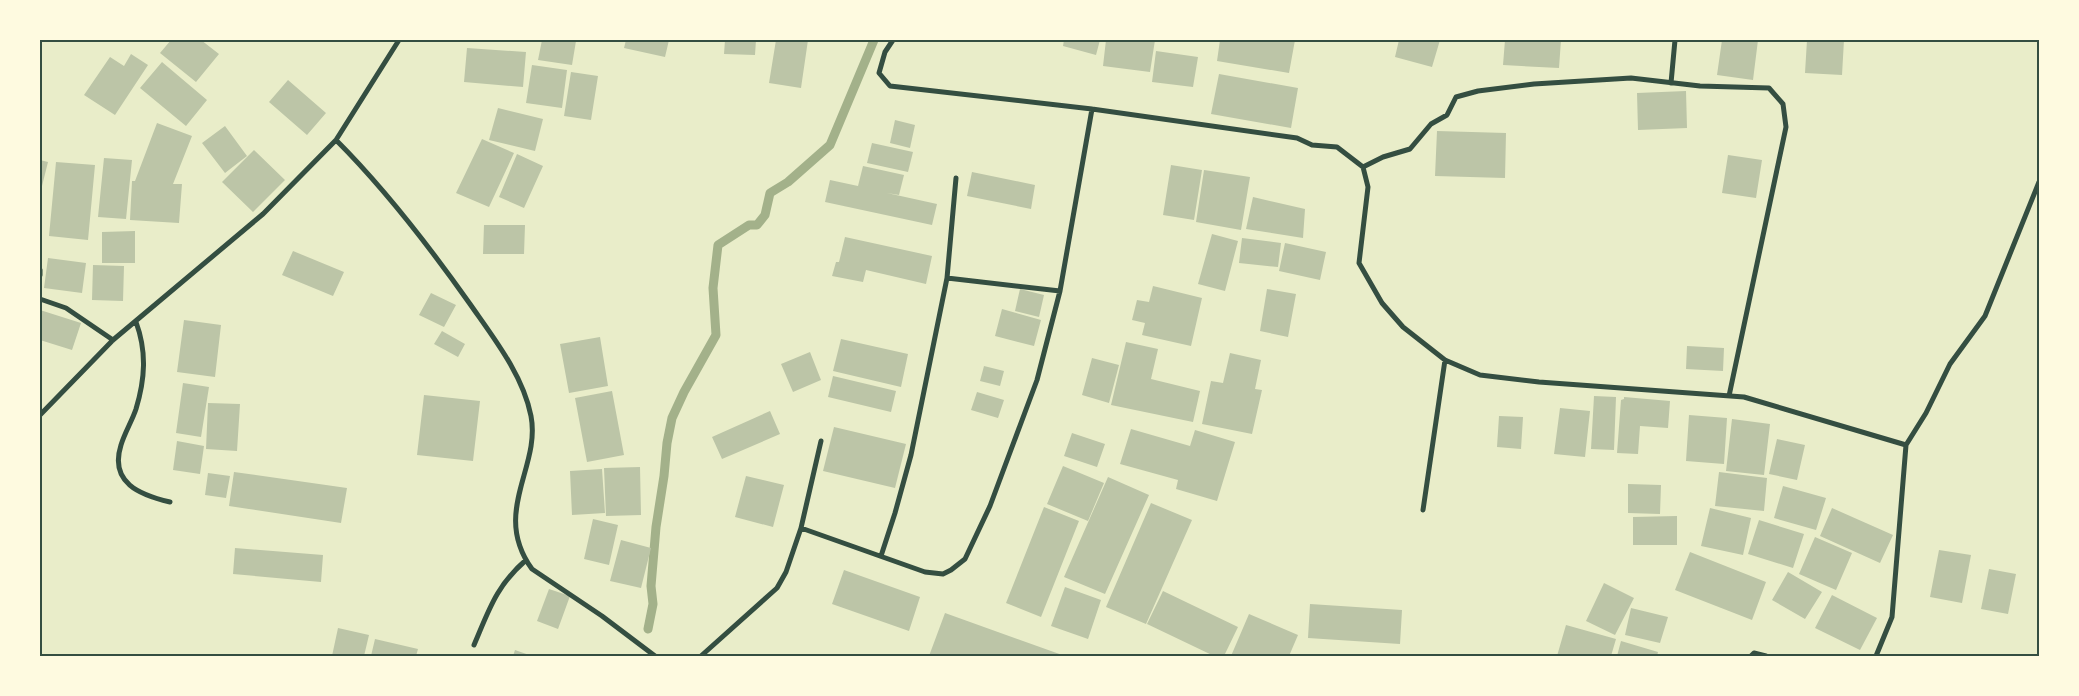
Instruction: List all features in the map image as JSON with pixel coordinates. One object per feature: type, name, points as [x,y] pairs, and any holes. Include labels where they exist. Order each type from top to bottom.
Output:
[{"type":"street","points":[[40,415],[113,340],[263,214],[336,140],[399,40]]},
{"type":"street","points":[[893,40],[885,52],[879,72],[890,86],[1092,109],[1297,138],[1312,145],[1337,147],[1363,167],[1368,187],[1359,263],[1382,303],[1403,328],[1445,360],[1480,375],[1539,382],[1744,397],[1906,445]]},
{"type":"street","points":[[1671,83],[1675,40]]},
{"type":"street","points":[[1363,167],[1383,156],[1410,149],[1431,124],[1446,115],[1456,97],[1478,92],[1534,84],[1631,78],[1671,83],[1769,88],[1783,104],[1786,127],[1730,396]]},
{"type":"street","points":[[801,528],[933,574],[943,574],[965,559],[990,506],[1037,380],[1060,290],[1092,109]]},
{"type":"street","points":[[336,140],[428,244],[493,336],[522,390],[530,413],[532,430],[516,507],[517,535],[526,560],[532,569],[602,616],[655,656]]},
{"type":"street","points":[[881,556],[896,513],[910,455],[947,278],[956,178]]},
{"type":"street","points":[[1876,656],[1892,617],[1906,445],[1926,413],[1950,364],[1985,316],[2039,182]]},
{"type":"street","points":[[40,270],[40,275]]},
{"type":"street","points":[[947,278],[1060,290]]},
{"type":"street","points":[[40,299],[66,308],[113,340]]},
{"type":"street","points":[[136,322],[143,344],[144,378],[136,411],[121,444],[118,468],[122,477],[148,497],[170,502]]},
{"type":"street","points":[[1423,510],[1445,360]]},
{"type":"street","points":[[701,656],[777,588],[786,572],[801,528],[821,442]]},
{"type":"street","points":[[474,645],[499,588],[526,560]]},
{"type":"street","points":[[1751,656],[1754,653],[1766,656]]},
{"type":"building","points":[[171,40],[201,40],[219,54],[196,82],[160,53]]},
{"type":"building","points":[[542,40],[576,41],[572,65],[538,60]]},
{"type":"building","points":[[626,40],[669,40],[665,57],[624,48]]},
{"type":"building","points":[[725,40],[756,40],[755,55],[724,54]]},
{"type":"building","points":[[776,40],[808,40],[801,88],[769,83]]},
{"type":"building","points":[[1064,40],[1100,40],[1096,55],[1063,46]]},
{"type":"building","points":[[1106,40],[1155,40],[1150,72],[1103,66]]},
{"type":"building","points":[[1220,40],[1295,40],[1289,73],[1217,61]]},
{"type":"building","points":[[1399,40],[1440,40],[1432,67],[1395,57]]},
{"type":"building","points":[[1505,40],[1561,40],[1559,68],[1503,65]]},
{"type":"building","points":[[1722,40],[1758,40],[1753,80],[1717,75]]},
{"type":"building","points":[[1807,40],[1844,40],[1842,75],[1805,73]]},
{"type":"building","points":[[467,48],[526,52],[523,87],[464,82]]},
{"type":"building","points":[[1156,51],[1198,57],[1193,87],[1152,82]]},
{"type":"building","points":[[131,54],[148,65],[115,115],[84,95],[110,57],[124,66]]},
{"type":"building","points":[[162,62],[207,100],[186,126],[140,88]]},
{"type":"building","points":[[532,65],[567,70],[562,108],[526,103]]},
{"type":"building","points":[[571,72],[598,76],[591,120],[564,116]]},
{"type":"building","points":[[1219,74],[1298,88],[1291,128],[1211,114]]},
{"type":"building","points":[[288,80],[326,113],[307,135],[269,102]]},
{"type":"building","points":[[1686,91],[1687,128],[1638,130],[1637,93]]},
{"type":"building","points":[[498,108],[543,119],[535,151],[489,140]]},
{"type":"building","points":[[895,120],[915,125],[910,148],[890,143]]},
{"type":"building","points":[[157,123],[192,136],[173,184],[182,184],[179,223],[130,220],[132,181],[135,181]]},
{"type":"building","points":[[225,126],[247,156],[225,173],[202,143]]},
{"type":"building","points":[[1437,131],[1506,133],[1505,178],[1435,176]]},
{"type":"building","points":[[482,139],[514,153],[489,207],[456,193]]},
{"type":"building","points":[[872,143],[913,152],[908,172],[867,163]]},
{"type":"building","points":[[254,150],[285,180],[253,212],[222,182]]},
{"type":"building","points":[[517,154],[543,166],[524,208],[499,197]]},
{"type":"building","points":[[1728,155],[1762,160],[1756,198],[1722,193]]},
{"type":"building","points":[[104,158],[132,160],[126,219],[98,217]]},
{"type":"building","points":[[40,160],[48,162],[41,190],[40,190]]},
{"type":"building","points":[[56,162],[95,165],[88,240],[49,236]]},
{"type":"building","points":[[1171,165],[1202,170],[1194,220],[1163,215]]},
{"type":"building","points":[[863,166],[904,175],[899,195],[887,193],[937,204],[932,225],[825,202],[830,180],[858,186]]},
{"type":"building","points":[[1204,170],[1250,177],[1241,230],[1196,222]]},
{"type":"building","points":[[972,172],[1035,185],[1031,209],[967,196]]},
{"type":"building","points":[[1253,197],[1305,209],[1303,238],[1246,229]]},
{"type":"building","points":[[484,225],[525,225],[524,254],[483,254]]},
{"type":"building","points":[[135,231],[135,263],[102,263],[102,232]]},
{"type":"building","points":[[1212,234],[1238,241],[1225,291],[1198,284]]},
{"type":"building","points":[[845,237],[932,256],[926,284],[866,270],[863,282],[832,276],[836,262],[839,262]]},
{"type":"building","points":[[1242,238],[1281,243],[1278,267],[1239,263]]},
{"type":"building","points":[[1285,243],[1326,252],[1320,280],[1279,271]]},
{"type":"building","points":[[293,251],[344,272],[333,296],[282,275]]},
{"type":"building","points":[[48,258],[86,263],[82,293],[44,288]]},
{"type":"building","points":[[93,265],[124,266],[123,301],[92,300]]},
{"type":"building","points":[[1153,286],[1202,298],[1191,346],[1142,335],[1145,323],[1132,320],[1137,300],[1149,302]]},
{"type":"building","points":[[1020,289],[1044,295],[1039,317],[1015,311]]},
{"type":"building","points":[[1267,289],[1296,294],[1288,337],[1260,331]]},
{"type":"building","points":[[431,293],[456,305],[444,327],[419,315]]},
{"type":"building","points":[[1002,309],[1041,320],[1034,346],[995,336]]},
{"type":"building","points":[[40,310],[81,323],[72,350],[40,340]]},
{"type":"building","points":[[184,320],[221,325],[215,377],[177,372]]},
{"type":"building","points":[[442,331],[465,344],[458,357],[434,344]]},
{"type":"building","points":[[600,337],[608,386],[569,393],[560,344]]},
{"type":"building","points":[[841,339],[908,354],[901,387],[833,371]]},
{"type":"building","points":[[1126,342],[1158,349],[1151,379],[1200,391],[1193,422],[1111,405]]},
{"type":"building","points":[[1687,346],[1724,348],[1723,371],[1686,369]]},
{"type":"building","points":[[810,352],[821,380],[793,392],[781,364]]},
{"type":"building","points":[[1230,353],[1261,360],[1255,389],[1262,390],[1252,434],[1202,424],[1211,381],[1223,383]]},
{"type":"building","points":[[1092,358],[1119,365],[1109,403],[1082,395]]},
{"type":"building","points":[[984,366],[1004,371],[1000,386],[980,381]]},
{"type":"building","points":[[833,376],[896,391],[891,412],[828,397]]},
{"type":"building","points":[[183,383],[209,387],[201,437],[176,433]]},
{"type":"building","points":[[612,391],[624,455],[587,462],[575,398]]},
{"type":"building","points":[[977,392],[1004,400],[998,418],[971,410]]},
{"type":"building","points":[[424,395],[480,401],[473,461],[417,455]]},
{"type":"building","points":[[1594,396],[1616,397],[1614,450],[1591,449]]},
{"type":"building","points":[[1624,397],[1670,401],[1668,428],[1640,426],[1638,454],[1617,453],[1621,400]]},
{"type":"building","points":[[208,403],[240,404],[237,451],[206,449]]},
{"type":"building","points":[[1560,408],[1590,411],[1585,457],[1554,454]]},
{"type":"building","points":[[770,411],[780,434],[722,459],[712,437]]},
{"type":"building","points":[[1689,415],[1727,418],[1724,464],[1686,461]]},
{"type":"building","points":[[1499,416],[1523,417],[1521,449],[1497,447]]},
{"type":"building","points":[[1732,419],[1770,424],[1764,475],[1726,471]]},
{"type":"building","points":[[834,427],[906,444],[895,488],[823,471]]},
{"type":"building","points":[[1131,429],[1190,446],[1195,430],[1235,442],[1217,501],[1176,489],[1178,480],[1120,464]]},
{"type":"building","points":[[1072,433],[1105,444],[1097,467],[1064,456]]},
{"type":"building","points":[[1777,439],[1805,445],[1797,480],[1769,474]]},
{"type":"building","points":[[177,441],[204,446],[200,474],[173,470]]},
{"type":"building","points":[[1063,466],[1104,483],[1088,521],[1047,504]]},
{"type":"building","points":[[640,467],[641,515],[606,516],[604,468]]},
{"type":"building","points":[[602,469],[605,513],[572,515],[570,471]]},
{"type":"building","points":[[234,472],[347,488],[341,523],[229,506]]},
{"type":"building","points":[[1719,472],[1767,478],[1764,511],[1715,506]]},
{"type":"building","points":[[208,473],[230,476],[226,498],[205,495]]},
{"type":"building","points":[[746,476],[784,485],[773,527],[735,517]]},
{"type":"building","points":[[1108,477],[1149,495],[1105,594],[1064,577]]},
{"type":"building","points":[[1628,484],[1661,485],[1660,514],[1628,513]]},
{"type":"building","points":[[1783,486],[1826,498],[1816,530],[1774,518]]},
{"type":"building","points":[[1151,503],[1192,520],[1146,624],[1106,607]]},
{"type":"building","points":[[1044,507],[1079,521],[1041,617],[1006,603]]},
{"type":"building","points":[[1710,508],[1751,518],[1743,555],[1701,546]]},
{"type":"building","points":[[1832,508],[1893,535],[1880,563],[1820,536]]},
{"type":"building","points":[[1677,516],[1677,545],[1633,545],[1633,517]]},
{"type":"building","points":[[593,519],[618,525],[609,565],[584,559]]},
{"type":"building","points":[[1759,520],[1804,534],[1793,568],[1748,554]]},
{"type":"building","points":[[1815,537],[1852,553],[1836,590],[1799,574]]},
{"type":"building","points":[[621,540],[651,548],[641,588],[610,581]]},
{"type":"building","points":[[235,548],[323,555],[321,582],[233,574]]},
{"type":"building","points":[[1939,550],[1971,555],[1962,603],[1930,597]]},
{"type":"building","points":[[1690,552],[1766,582],[1752,620],[1675,590]]},
{"type":"building","points":[[1989,569],[2016,574],[2008,614],[1981,609]]},
{"type":"building","points":[[844,570],[920,597],[909,631],[832,604]]},
{"type":"building","points":[[1788,572],[1822,592],[1805,619],[1772,600]]},
{"type":"building","points":[[1604,583],[1634,598],[1615,635],[1586,621]]},
{"type":"building","points":[[1065,587],[1101,600],[1088,639],[1051,626]]},
{"type":"building","points":[[549,589],[570,596],[558,629],[537,621]]},
{"type":"building","points":[[1163,591],[1238,627],[1224,656],[1214,656],[1147,624]]},
{"type":"building","points":[[1832,595],[1877,618],[1860,650],[1815,628]]},
{"type":"building","points":[[1310,604],[1402,610],[1400,644],[1308,638]]},
{"type":"building","points":[[1631,608],[1668,617],[1660,643],[1625,635]]},
{"type":"building","points":[[945,613],[1065,656],[929,656]]},
{"type":"building","points":[[1249,614],[1298,635],[1289,656],[1231,656]]},
{"type":"building","points":[[1566,625],[1616,639],[1611,656],[1557,656]]},
{"type":"building","points":[[338,628],[369,635],[364,656],[332,656]]},
{"type":"building","points":[[375,639],[418,649],[416,656],[371,656]]},
{"type":"building","points":[[1621,641],[1658,652],[1657,656],[1617,656]]},
{"type":"building","points":[[515,650],[532,656],[513,656]]},
{"type":"waterway","points":[[648,629],[653,604],[651,586],[656,527],[667,443],[672,418],[684,392],[716,335],[713,288],[718,245],[749,225],[757,225],[765,215],[770,193],[788,182],[830,145],[874,40]]}]
